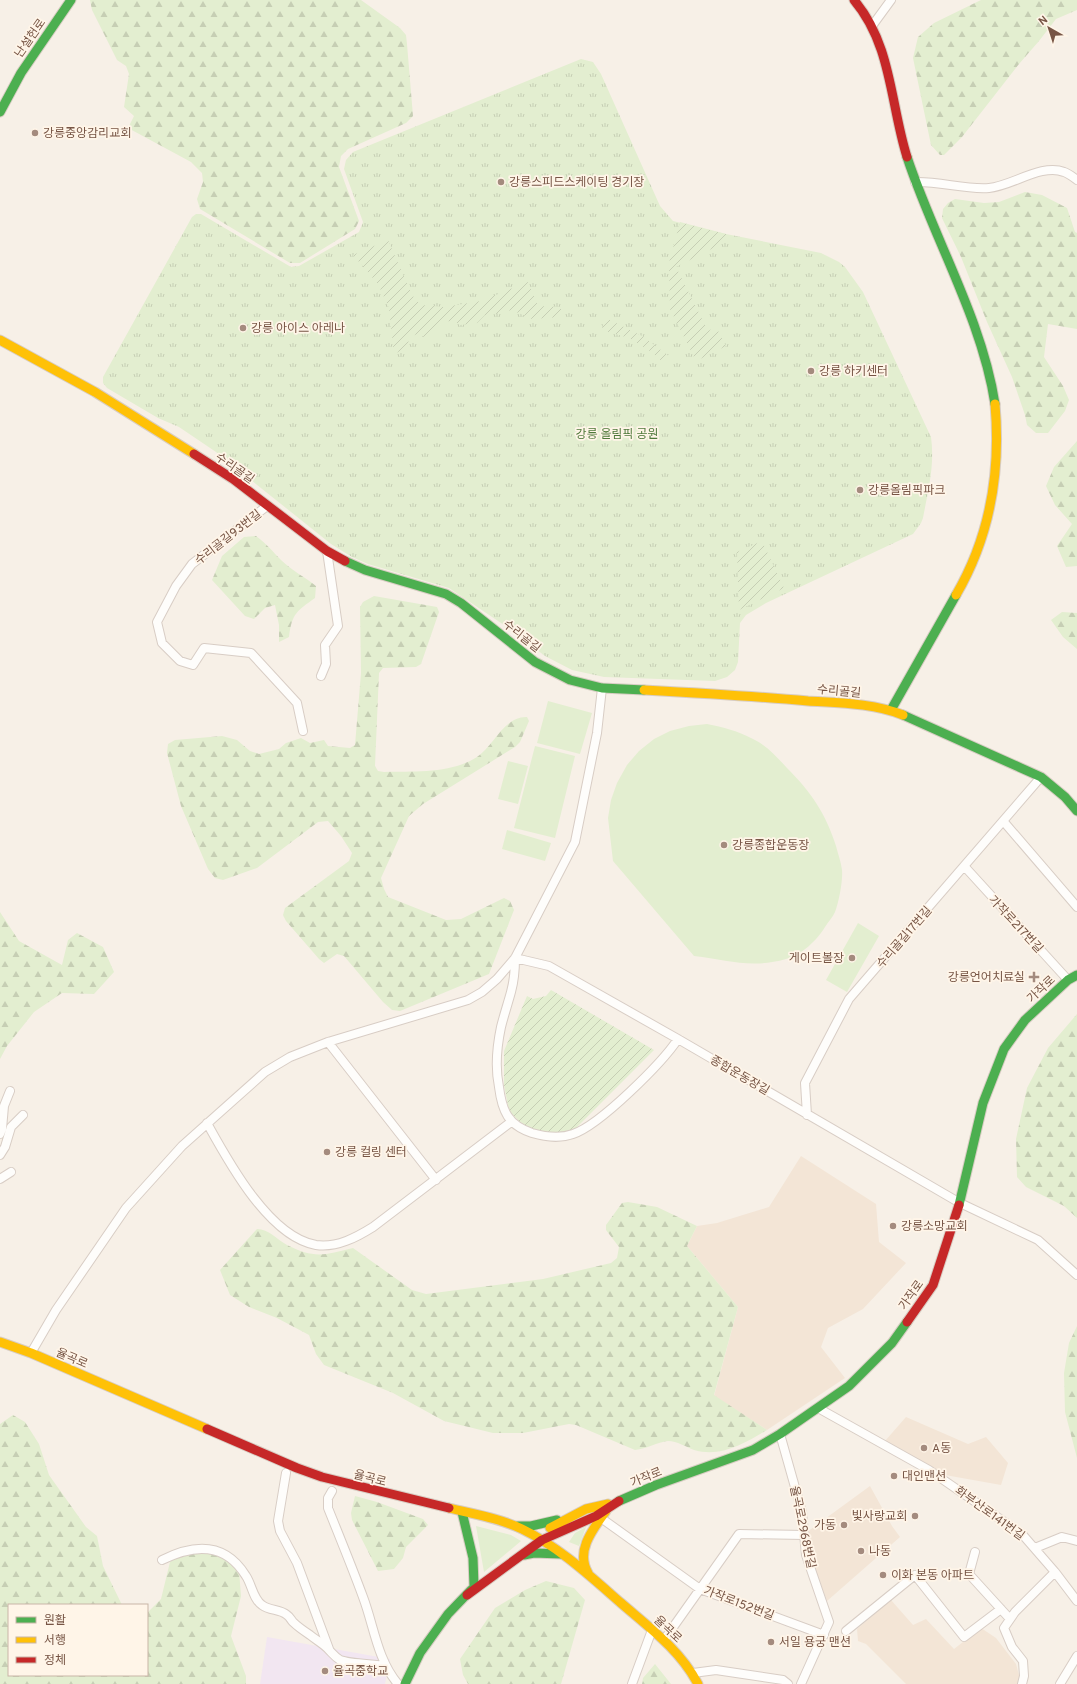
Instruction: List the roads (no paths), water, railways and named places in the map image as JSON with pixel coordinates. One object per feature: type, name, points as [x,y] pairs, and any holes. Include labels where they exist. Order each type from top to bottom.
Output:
[{"type":"street","name":"난설헌로","points":[[0,112],[21,73],[71,0]]},
{"type":"street","points":[[854,0],[864,11],[879,42],[888,72],[900,130],[915,182],[982,348],[994,399],[998,426],[998,458],[993,495],[985,529],[969,571],[890,710]]},
{"type":"street","points":[[872,26],[891,0]]},
{"type":"street","points":[[915,182],[989,188],[1004,185],[1044,170],[1064,172],[1077,180]]},
{"type":"street","name":"수리골길","points":[[0,340],[95,392],[233,479],[327,552],[364,570],[446,594],[461,603],[516,649],[535,662],[570,680],[602,688],[748,696],[862,705],[890,710],[912,718],[991,753],[1041,777],[1065,797],[1077,811]]},
{"type":"street","name":"수리골길93번길","points":[[267,506],[192,564],[176,586],[157,622],[162,643],[180,661],[193,666],[204,648],[251,652],[297,703],[303,731]]},
{"type":"street","points":[[321,676],[326,664],[325,645],[338,626],[327,552]]},
{"type":"street","points":[[29,1357],[56,1310],[126,1208],[182,1146],[265,1072],[290,1056],[328,1042],[468,1000],[482,992],[497,979],[515,958],[576,838],[597,733],[602,688]]},
{"type":"street","name":"수리골길17번길","points":[[808,1115],[805,1083],[849,999],[1004,822],[1041,777]]},
{"type":"street","points":[[1004,822],[1077,907]]},
{"type":"street","name":"가작로217번길","points":[[965,867],[1068,980]]},
{"type":"street","points":[[515,958],[512,990],[501,1026],[497,1070],[501,1101],[506,1114],[511,1122],[528,1131],[552,1138],[575,1134],[611,1109],[669,1052],[678,1038]]},
{"type":"street","name":"종합운동장길","points":[[515,958],[549,966],[678,1038],[960,1203],[1038,1240],[1077,1275]]},
{"type":"street","name":"가작로","points":[[405,1684],[420,1653],[448,1614],[467,1596],[522,1555],[539,1538],[596,1516],[617,1502],[656,1485],[753,1450],[780,1434],[849,1386],[892,1343],[934,1285],[960,1203],[983,1103],[1004,1049],[1025,1020],[1068,980],[1077,975]]},
{"type":"street","points":[[328,1042],[436,1180]]},
{"type":"street","points":[[0,1134],[2,1129],[4,1106],[10,1092]]},
{"type":"street","points":[[0,1155],[11,1127],[23,1115]]},
{"type":"street","points":[[207,1123],[240,1181],[252,1196],[286,1231],[303,1241],[317,1245],[338,1244],[356,1238],[374,1227],[511,1122]]},
{"type":"street","points":[[0,1178],[11,1172]]},
{"type":"street","name":"율곡로","points":[[0,1342],[29,1357],[322,1477],[517,1526],[539,1538],[588,1574],[664,1640],[680,1656],[693,1673],[698,1684]]},
{"type":"street","name":"화부산로141번길","points":[[818,1408],[929,1470],[1022,1534],[1055,1572],[1077,1601]]},
{"type":"street","name":"율곡로2968번길","points":[[780,1434],[802,1512],[806,1555],[829,1622],[800,1684]]},
{"type":"street","points":[[286,1473],[278,1521],[280,1531],[297,1563],[329,1649],[333,1655],[341,1660],[385,1666]]},
{"type":"street","points":[[332,1491],[328,1498],[328,1508],[363,1597],[377,1645],[385,1666],[398,1684]]},
{"type":"street","name":"가작로","points":[[467,1596],[479,1579],[539,1538],[586,1509],[617,1502]]},
{"type":"street","points":[[588,1574],[582,1561],[584,1553],[590,1534],[609,1507]]},
{"type":"street","points":[[517,1526],[530,1526],[551,1522],[586,1509]]},
{"type":"street","points":[[462,1512],[472,1550],[475,1576],[474,1586]]},
{"type":"street","name":"가작로152번길","points":[[601,1518],[700,1589],[824,1634]]},
{"type":"street","points":[[664,1640],[739,1534],[805,1535]]},
{"type":"street","points":[[1035,1548],[1062,1537],[1077,1541]]},
{"type":"street","points":[[162,1560],[189,1549],[205,1548],[224,1554],[238,1565],[247,1577],[256,1598],[262,1606],[281,1611],[288,1615],[301,1629],[329,1649]]},
{"type":"street","points":[[975,1552],[969,1574],[1010,1619]]},
{"type":"street","points":[[522,1555],[534,1553],[561,1554]]},
{"type":"street","points":[[1022,1684],[1024,1676],[1022,1661],[1012,1647],[1004,1628],[1015,1612],[1055,1572]]},
{"type":"street","points":[[846,1631],[915,1575],[964,1637],[1001,1609]]},
{"type":"street","points":[[632,1684],[652,1630]]},
{"type":"street","points":[[1060,1684],[1077,1656]]},
{"type":"street","points":[[693,1673],[716,1670],[783,1680],[788,1684]]},
{"type":"place","name":"강릉중앙감리교회","points":[[35,133]]},
{"type":"place","name":"강릉스피드스케이팅 경기장","points":[[501,182]]},
{"type":"place","name":"강릉 아이스 아레나","points":[[243,328]]},
{"type":"place","name":"강릉 하키센터","points":[[811,371]]},
{"type":"place","name":"강릉올림픽파크","points":[[860,490]]},
{"type":"place","name":"강릉종합운동장","points":[[724,845]]},
{"type":"place","name":"게이트볼장","points":[[852,958]]},
{"type":"place","name":"강릉언어치료실","points":[[1034,977]]},
{"type":"place","name":"강릉 컬링 센터","points":[[327,1152]]},
{"type":"place","name":"강릉소망교회","points":[[893,1226]]},
{"type":"place","name":"A동","points":[[924,1448]]},
{"type":"place","name":"대인맨션","points":[[894,1476]]},
{"type":"place","name":"빛사랑교회","points":[[915,1516]]},
{"type":"place","name":"가동","points":[[844,1525]]},
{"type":"place","name":"나동","points":[[861,1551]]},
{"type":"place","name":"이화 본동 아파트","points":[[883,1575]]},
{"type":"place","name":"서일 용궁 맨션","points":[[771,1642]]},
{"type":"place","name":"율곡중학교","points":[[325,1671]]},
{"type":"park label","name":"강릉 올림픽 공원","points":[[617,434]]}]
